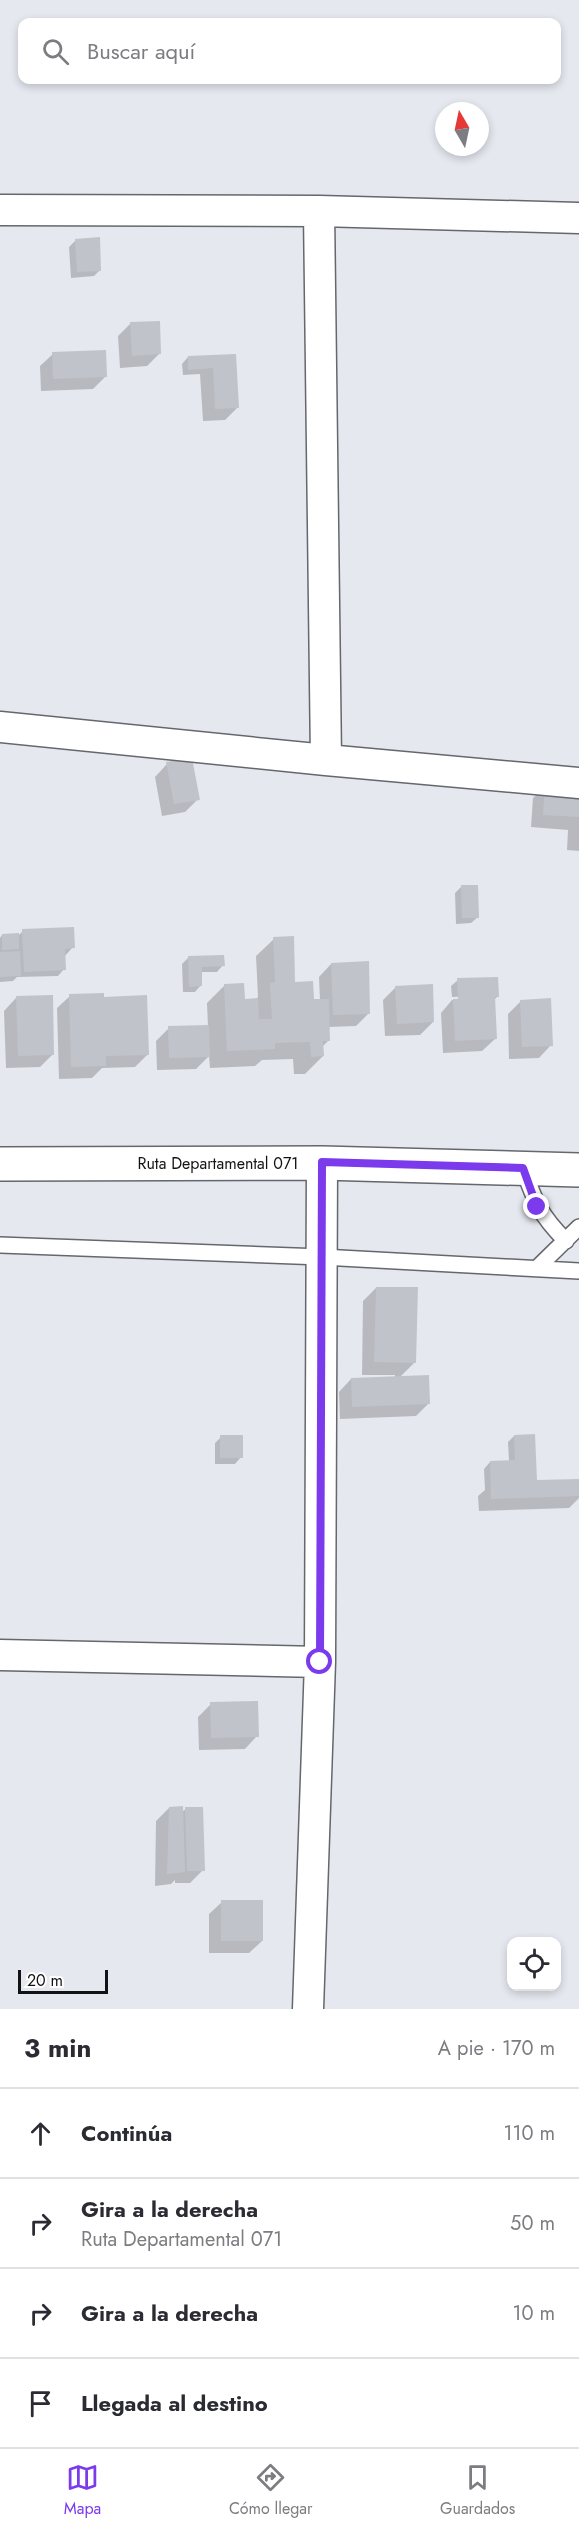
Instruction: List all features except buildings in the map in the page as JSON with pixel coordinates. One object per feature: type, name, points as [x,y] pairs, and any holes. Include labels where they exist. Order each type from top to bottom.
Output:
[{"type":"main road","name":"Ruta Departamental 071","points":[[0,1164],[322,1162],[579,1170]]},
{"type":"street","points":[[0,210],[319,211],[579,218]]},
{"type":"street","points":[[319,211],[326,760]]},
{"type":"street","points":[[0,726],[326,760],[579,783]]},
{"type":"street","points":[[308,2009],[320,1662],[322,1162]]},
{"type":"street","points":[[0,1655],[320,1662]]},
{"type":"lane","points":[[523,1168],[537,1207],[548,1223],[566,1241]]},
{"type":"lane","points":[[536,1269],[579,1227]]},
{"type":"lane","points":[[0,1245],[322,1257],[579,1271]]},
{"type":"route","points":[[320,1662],[322,1162],[523,1168],[537,1207]]}]
